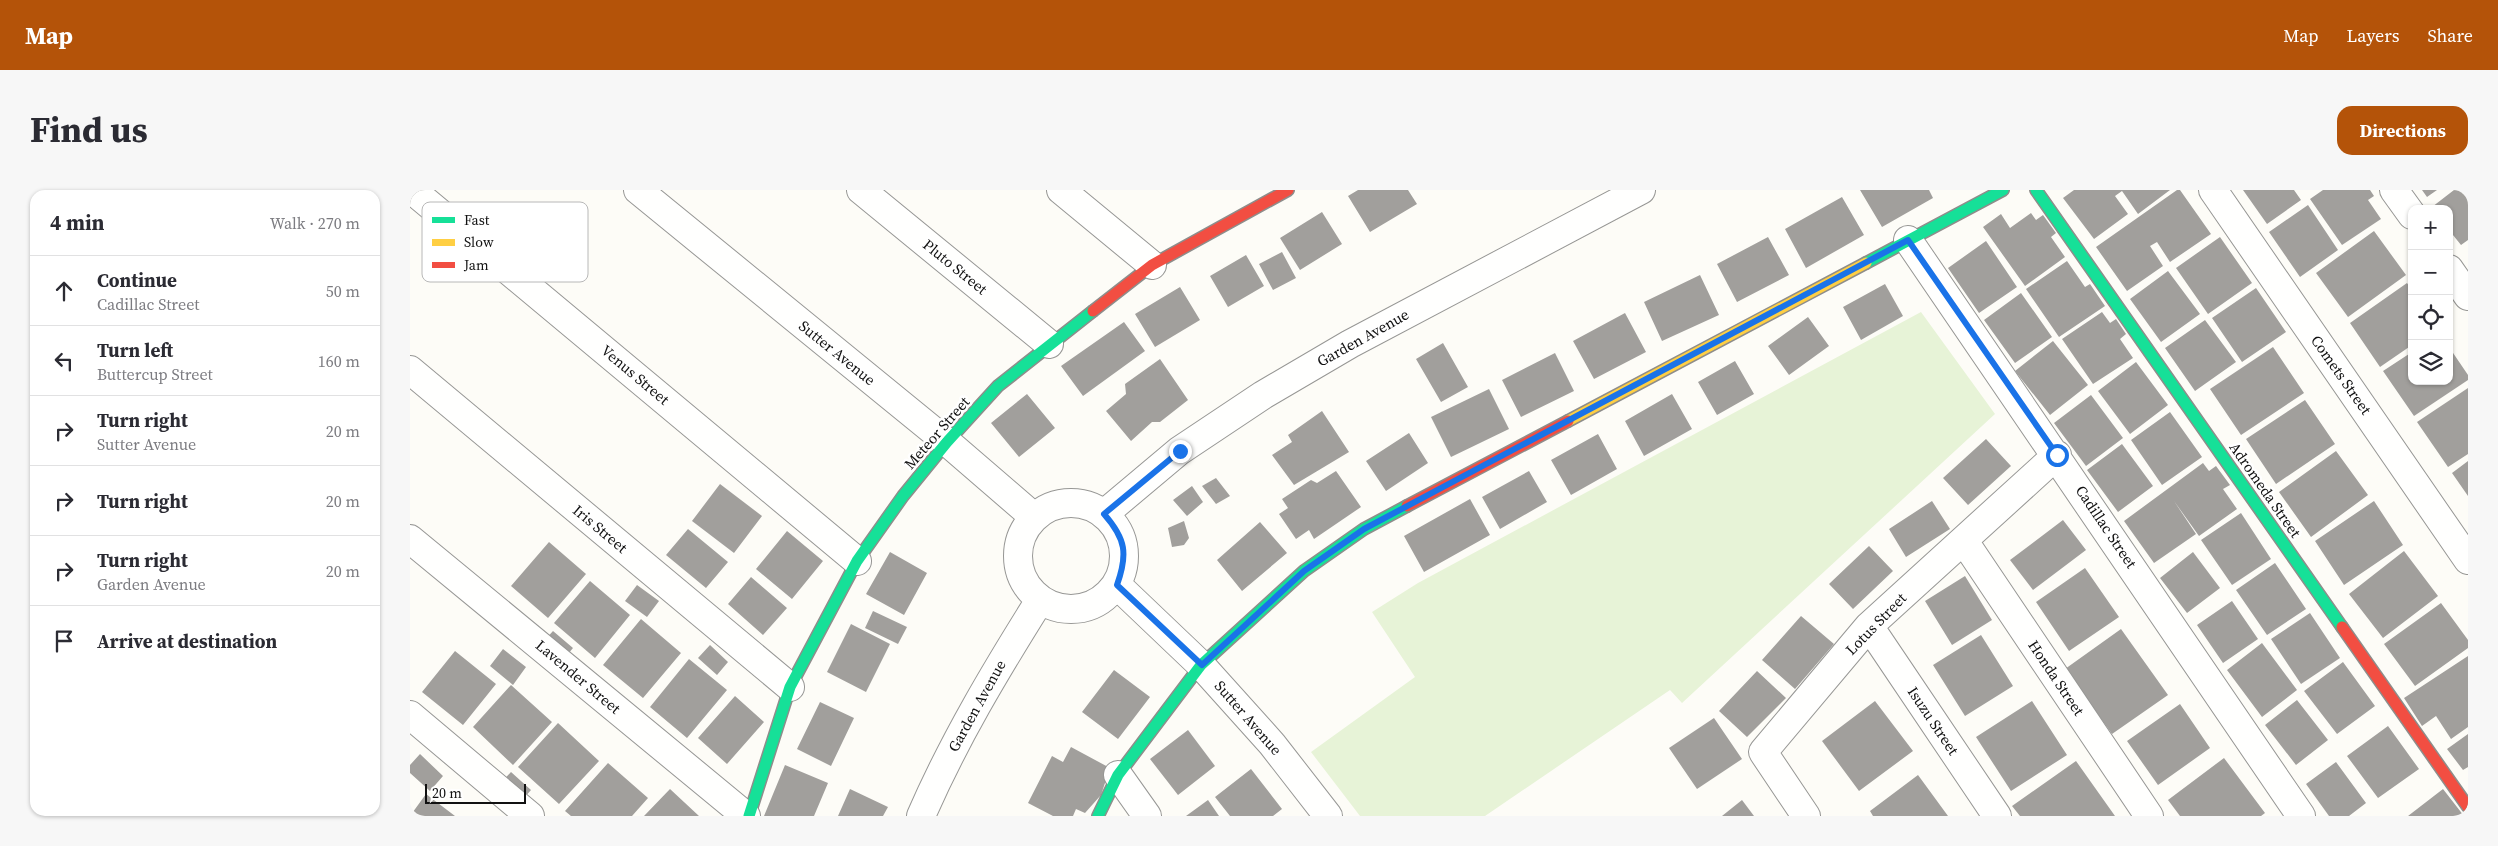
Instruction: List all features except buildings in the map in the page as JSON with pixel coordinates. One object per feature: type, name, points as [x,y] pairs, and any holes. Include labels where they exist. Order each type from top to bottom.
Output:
[{"type":"street","name":"Venus Street","points":[[412,190],[426,202]]},
{"type":"street","name":"Sutter Avenue","points":[[638,190],[947,442],[1034,517]]},
{"type":"street","name":"Pluto Street","points":[[861,190],[1049,344]]},
{"type":"street","points":[[1061,190],[1152,265]]},
{"type":"street","name":"Garden Avenue","points":[[1104,514],[1180,451],[1263,395],[1350,344],[1641,190]]},
{"type":"street","points":[[1098,816],[1118,775],[1202,665],[1304,571],[1364,529],[2003,190]]},
{"type":"street","name":"Adromeda Street","points":[[2036,190],[2468,807]]},
{"type":"street","name":"Comets Street","points":[[2213,190],[2468,560]]},
{"type":"street","points":[[2394,190],[2408,210]]},
{"type":"street","name":"Meteor Street","points":[[747,816],[790,687],[857,560],[903,496],[947,442],[998,386],[1049,344],[1152,265],[1282,191]]},
{"type":"street","name":"Cadillac Street","points":[[1908,240],[2057,455],[2301,816]]},
{"type":"street","points":[[2453,275],[2468,296]]},
{"type":"street","name":"Venus Street","points":[[523,282],[857,560]]},
{"type":"street","name":"Iris Street","points":[[410,370],[790,687]]},
{"type":"street","name":"Lotus Street","points":[[1806,816],[1763,752],[1869,626],[2057,455]]},
{"type":"street","points":[[1068,503],[1087,505],[1104,514],[1117,529],[1124,547],[1124,566],[1117,585],[1102,600],[1082,609],[1060,609],[1040,600],[1024,582],[1017,560],[1021,536],[1034,517],[1050,507],[1068,503]]},
{"type":"street","name":"Lavender Street","points":[[410,539],[747,816]]},
{"type":"street","name":"Honda Street","points":[[1964,540],[2149,816]]},
{"type":"street","name":"Sutter Avenue","points":[[1117,585],[1202,665],[1272,744],[1328,816]]},
{"type":"street","name":"Garden Avenue","points":[[921,816],[935,784],[986,686],[1040,600]]},
{"type":"street","name":"Isuzu Street","points":[[1869,626],[1997,816]]},
{"type":"street","points":[[410,715],[530,816]]},
{"type":"street","points":[[1118,775],[1147,816]]},
{"type":"green space","points":[[1921,312],[1995,414],[1682,703],[1670,690],[1485,816],[1360,816],[1311,752],[1415,677],[1372,612],[1418,583]]},
{"type":"traffic: fast","points":[[1866,263],[2003,190]]},
{"type":"traffic: fast","points":[[2036,190],[2342,627]]},
{"type":"traffic: fast","points":[[749,816],[790,687],[857,561],[903,496],[947,442],[998,386],[1093,311]]},
{"type":"traffic: fast","points":[[1098,816],[1118,775],[1201,665],[1304,571],[1364,529],[1407,506]]},
{"type":"traffic: slow","points":[[1568,421],[1866,263]]},
{"type":"traffic: jam","points":[[1093,311],[1152,265],[1288,190]]},
{"type":"traffic: jam","points":[[1407,506],[1568,421]]},
{"type":"traffic: jam","points":[[2342,627],[2468,807]]},
{"type":"route","points":[[1180,451],[1104,514],[1117,529],[1124,547],[1124,566],[1117,585],[1202,665],[1304,571],[1364,529],[1908,240],[2057,455]]}]
